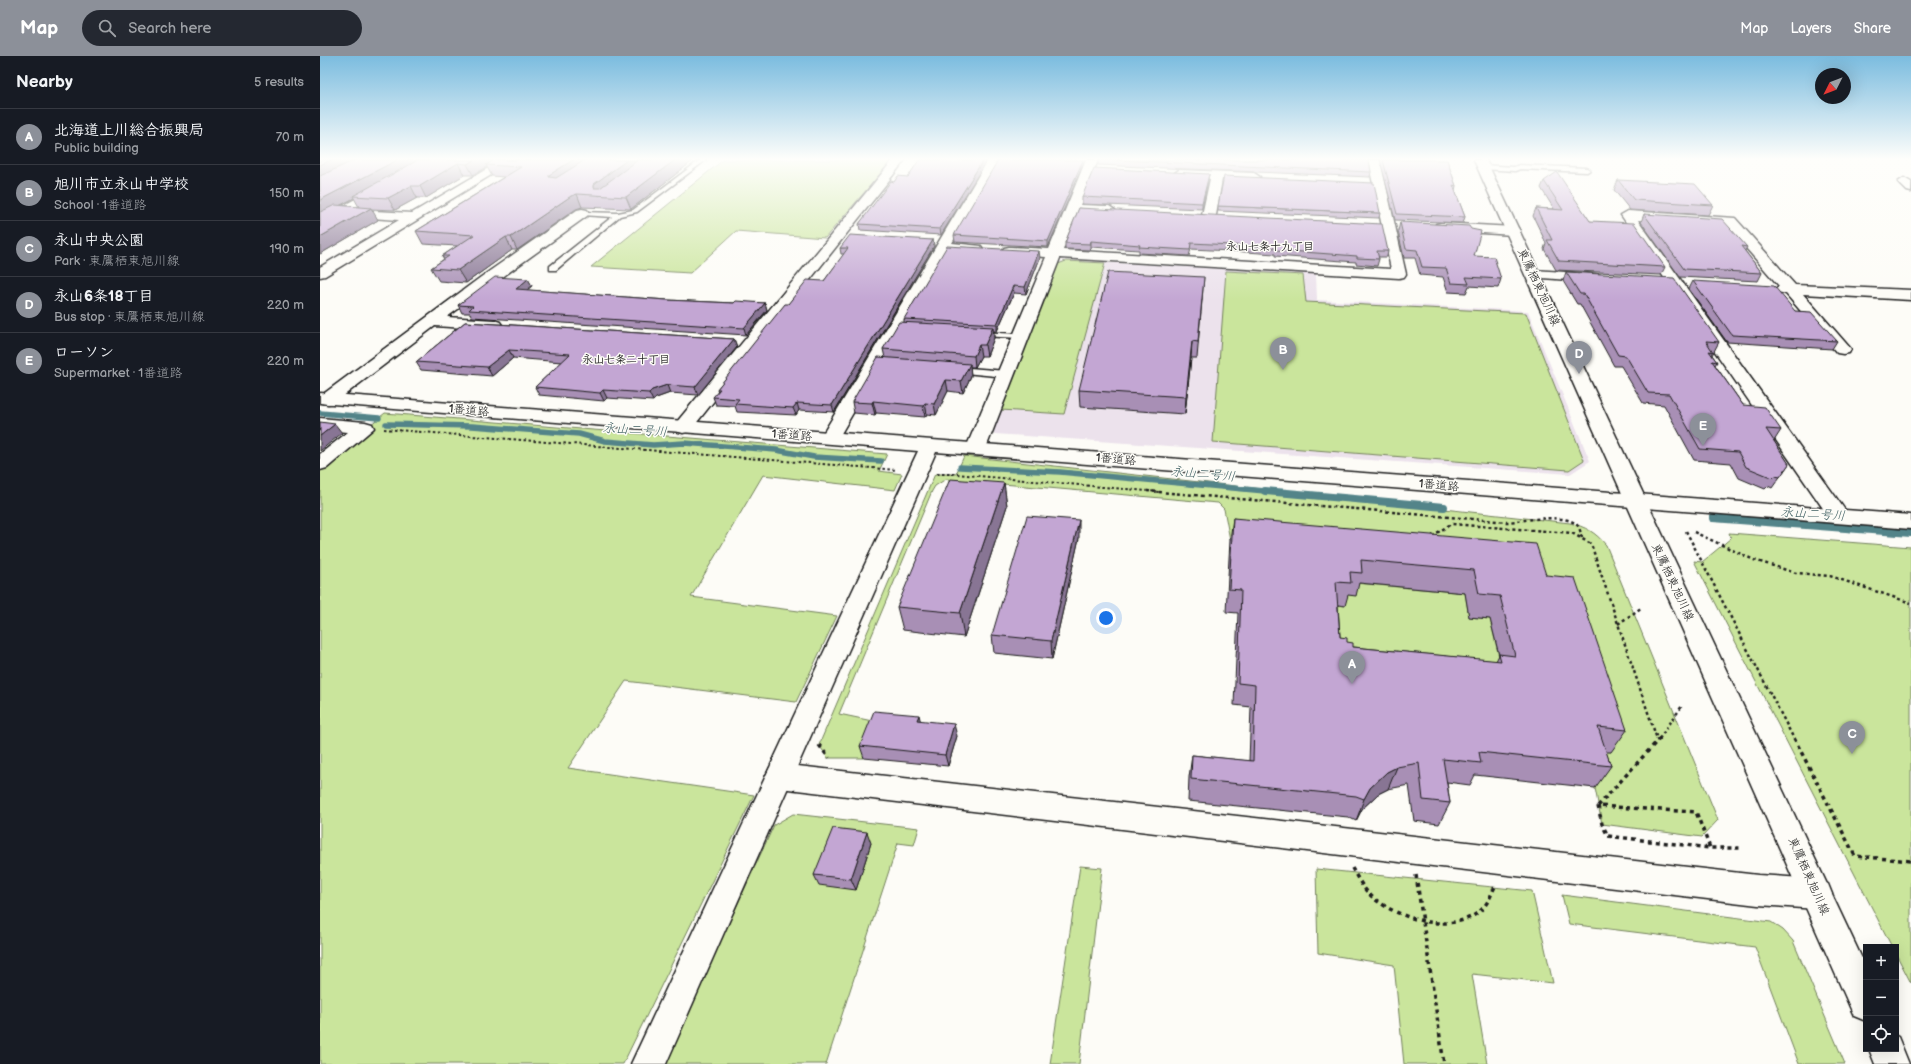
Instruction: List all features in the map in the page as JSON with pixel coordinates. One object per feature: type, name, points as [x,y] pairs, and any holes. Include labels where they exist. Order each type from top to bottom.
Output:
[{"type":"street","points":[[320,223],[349,207]]},
{"type":"street","points":[[320,273],[431,207]]},
{"type":"street","points":[[683,427],[743,341],[838,235],[861,207]]},
{"type":"street","points":[[830,437],[898,329],[939,243],[963,207]]},
{"type":"street","points":[[1209,215],[1211,207]]},
{"type":"street","points":[[939,243],[990,250],[1399,274],[1384,207]]},
{"type":"street","name":"東鷹栖東旭川線","points":[[1502,207],[1534,274],[1863,997]]},
{"type":"street","points":[[976,448],[1073,208],[1118,210]]},
{"type":"street","points":[[320,211],[414,217]]},
{"type":"street","points":[[324,398],[434,321],[486,280],[582,213]]},
{"type":"street","points":[[1194,214],[1225,216]]},
{"type":"street","points":[[1838,515],[1665,282],[1628,215],[1730,221],[1843,349]]},
{"type":"street","points":[[1373,224],[1404,226]]},
{"type":"street","points":[[1427,227],[1513,231]]},
{"type":"street","points":[[838,235],[854,236]]},
{"type":"street","points":[[1534,274],[1611,279]]},
{"type":"street","points":[[1665,282],[1696,284]]},
{"type":"street","points":[[1767,288],[1911,295]]},
{"type":"street","points":[[434,321],[513,326]]},
{"type":"street","name":"1番道路","points":[[324,398],[683,427],[976,448],[1589,498],[1636,500],[1838,515],[1911,522]]},
{"type":"street","points":[[320,424],[365,428]]},
{"type":"street","points":[[320,464],[365,428]]},
{"type":"street","points":[[648,1064],[930,445]]},
{"type":"street","points":[[780,776],[1758,890],[1817,894]]},
{"type":"street","points":[[1887,1052],[1892,1064]]},
{"type":"lane","points":[[582,213],[618,215],[635,211],[640,207]]},
{"type":"lane","points":[[553,268],[618,215]]},
{"type":"lane","points":[[973,334],[1021,336]]},
{"type":"lane","points":[[951,370],[1006,374]]},
{"type":"path","points":[[365,428],[956,474],[1507,522],[1540,518],[1572,521],[1578,525],[1582,538]]},
{"type":"path","points":[[1425,540],[1451,524],[1572,533],[1591,544],[1658,741]]},
{"type":"path","points":[[1686,531],[1855,856],[1911,861]]},
{"type":"path","points":[[1694,532],[1754,560],[1796,573],[1830,576],[1911,603]]},
{"type":"path","points":[[1618,624],[1641,608]]},
{"type":"path","points":[[1598,806],[1658,741],[1682,706]]},
{"type":"path","points":[[822,737],[819,745],[828,758],[836,759]]},
{"type":"path","points":[[1598,806],[1602,824],[1608,836],[1710,848],[1741,848]]},
{"type":"path","points":[[1598,806],[1696,812],[1710,848]]},
{"type":"path","points":[[1346,843],[1350,864],[1358,878],[1375,899],[1406,917],[1422,921],[1454,922],[1480,912],[1494,893],[1497,882],[1495,860]]},
{"type":"path","points":[[1412,850],[1444,1064]]},
{"type":"shaded area","points":[[1064,260],[1316,274],[1317,300],[1528,311],[1590,461],[1570,474],[995,434],[991,429],[1056,264]]},
{"type":"green space","points":[[665,207],[852,207],[825,238],[736,231],[690,273],[591,267]]},
{"type":"green space","points":[[1066,261],[1105,263],[1064,414],[1001,410],[1058,264]]},
{"type":"green space","points":[[1226,271],[1303,275],[1306,302],[1526,313],[1584,460],[1569,470],[1213,442]]},
{"type":"green space","points":[[385,413],[887,454],[879,471],[902,474],[895,490],[763,475],[691,597],[837,616],[796,702],[626,681],[568,768],[754,795],[623,1064],[320,1064],[320,465]]},
{"type":"green space","points":[[964,456],[1570,523],[1586,528],[1594,533],[1606,545],[1718,820],[1702,837],[1602,824],[1595,788],[1584,749],[1611,752],[1526,567],[1230,540],[1224,509],[1218,503],[946,479],[935,486],[932,491],[839,714],[877,722],[864,758],[828,758],[819,745],[935,474],[956,474]]},
{"type":"green space","points":[[1729,533],[1911,547],[1911,983],[1899,960],[1899,944],[1890,944],[1694,561],[1702,562],[1731,538]]},
{"type":"green space","points":[[1355,583],[1465,593],[1469,617],[1490,619],[1504,678],[1347,670],[1331,605]]},
{"type":"green space","points":[[793,814],[919,828],[914,845],[898,843],[826,1064],[664,1064],[774,825]]},
{"type":"green space","points":[[1080,866],[1102,868],[1079,1064],[1050,1064]]},
{"type":"green space","points":[[1316,869],[1532,891],[1553,983],[1472,974],[1487,1064],[1404,1064],[1394,965],[1318,953]]},
{"type":"green space","points":[[1562,895],[1771,922],[1783,930],[1793,941],[1845,1064],[1799,1064],[1755,947],[1569,924]]},
{"type":"building","points":[[331,207],[371,208],[320,237],[320,212]]},
{"type":"building","points":[[455,207],[555,207],[511,237],[506,237],[458,270],[431,268],[449,256],[442,256],[474,235],[416,231]]},
{"type":"building","points":[[872,207],[954,207],[940,229],[859,224]]},
{"type":"building","points":[[970,207],[1063,207],[1048,241],[954,235]]},
{"type":"building","points":[[1242,207],[1379,207],[1380,213]]},
{"type":"building","points":[[1395,207],[1461,207],[1465,217],[1397,214]]},
{"type":"building","points":[[1561,207],[1581,207],[1590,221],[1634,223],[1665,267],[1559,261],[1547,240],[1552,240],[1536,208],[1563,210]]},
{"type":"building","points":[[1079,208],[1382,224],[1388,251],[1377,251],[1379,259],[1232,245],[1191,243],[1190,250],[1139,247],[1140,245],[1091,241],[1090,244],[1065,243]]},
{"type":"building","points":[[1644,214],[1722,219],[1747,247],[1741,246],[1762,273],[1684,269]]},
{"type":"building","points":[[1400,222],[1469,226],[1471,229],[1481,231],[1474,256],[1494,257],[1501,279],[1466,277],[1469,284],[1451,283],[1446,268],[1422,267],[1417,250],[1406,249]]},
{"type":"building","points":[[850,235],[933,240],[832,405],[797,403],[793,408],[735,404],[739,399],[713,397],[720,389],[717,389],[785,304],[788,304],[807,280],[824,281],[848,248],[840,248]]},
{"type":"building","points":[[947,246],[1039,251],[1025,287],[1013,286],[997,324],[904,319]]},
{"type":"building","points":[[1108,272],[1204,277],[1198,342],[1192,341],[1186,397],[1079,390]]},
{"type":"building","points":[[1566,272],[1674,278],[1719,342],[1706,341],[1713,352],[1709,351],[1717,362],[1712,361],[1743,405],[1765,407],[1781,430],[1766,429],[1789,464],[1780,477],[1775,476],[1773,478],[1746,467],[1738,452],[1700,449],[1669,394],[1648,393],[1626,356],[1618,355],[1584,294],[1580,294]]},
{"type":"building","points":[[495,277],[528,279],[516,289],[667,300],[765,303],[744,328],[469,310],[473,306],[458,305]]},
{"type":"building","points":[[1693,281],[1774,286],[1795,311],[1811,312],[1837,341],[1732,335]]},
{"type":"building","points":[[465,322],[734,339],[695,387],[667,385],[652,390],[649,393],[603,390],[600,393],[535,387],[570,354],[509,350],[487,367],[416,362]]},
{"type":"building","points":[[899,322],[993,327],[985,345],[979,345],[974,356],[883,349]]},
{"type":"building","points":[[878,357],[970,364],[961,381],[946,380],[934,404],[925,403],[923,406],[873,401],[872,403],[852,402]]},
{"type":"building","points":[[320,422],[335,424],[320,436]]},
{"type":"building","points":[[950,479],[1004,483],[960,613],[897,607]]},
{"type":"building","points":[[1027,516],[1079,520],[1051,641],[992,635]]},
{"type":"building","points":[[1233,518],[1536,544],[1546,575],[1575,578],[1627,730],[1598,727],[1611,766],[1479,752],[1481,763],[1443,759],[1450,803],[1423,800],[1419,763],[1397,767],[1387,772],[1370,788],[1364,799],[1356,796],[1191,779],[1192,755],[1253,761],[1255,685],[1238,683],[1241,590],[1229,589]],"holes":[[[1361,560],[1474,570],[1479,594],[1500,596],[1515,656],[1499,654],[1501,661],[1353,647],[1353,643],[1347,642],[1347,638],[1340,637],[1336,582],[1351,583],[1350,572],[1362,573]]]},
{"type":"building","points":[[874,711],[919,715],[917,720],[954,724],[945,755],[860,746]]},
{"type":"building","points":[[833,828],[867,832],[851,879],[814,875]]},
{"type":"waterway","name":"永山二号川","points":[[320,413],[379,418]]},
{"type":"waterway","name":"永山二号川","points":[[386,424],[472,426],[579,434],[605,441],[653,445],[684,443],[776,450],[814,457],[881,461]]},
{"type":"waterway","name":"永山二号川","points":[[960,467],[1060,472],[1271,492]]},
{"type":"waterway","name":"永山二号川","points":[[1265,491],[1271,492]]},
{"type":"waterway","name":"永山二号川","points":[[1271,492],[1444,507]]},
{"type":"waterway","name":"永山二号川","points":[[1271,492],[1276,492]]},
{"type":"waterway","name":"永山二号川","points":[[1713,518],[1911,533]]},
{"type":"place","name":"旭川市立永山中学校","points":[[1283,370]]},
{"type":"place","name":"永山6条18丁目","points":[[1579,374]]},
{"type":"place","name":"ローソン","points":[[1703,446]]},
{"type":"place","name":"北海道上川総合振興局","points":[[1352,684]]},
{"type":"place","name":"永山中央公園","points":[[1852,754]]},
{"type":"district","name":"永山七条十九丁目","points":[[1270,246]]},
{"type":"district","name":"永山七条二十丁目","points":[[626,359]]}]
